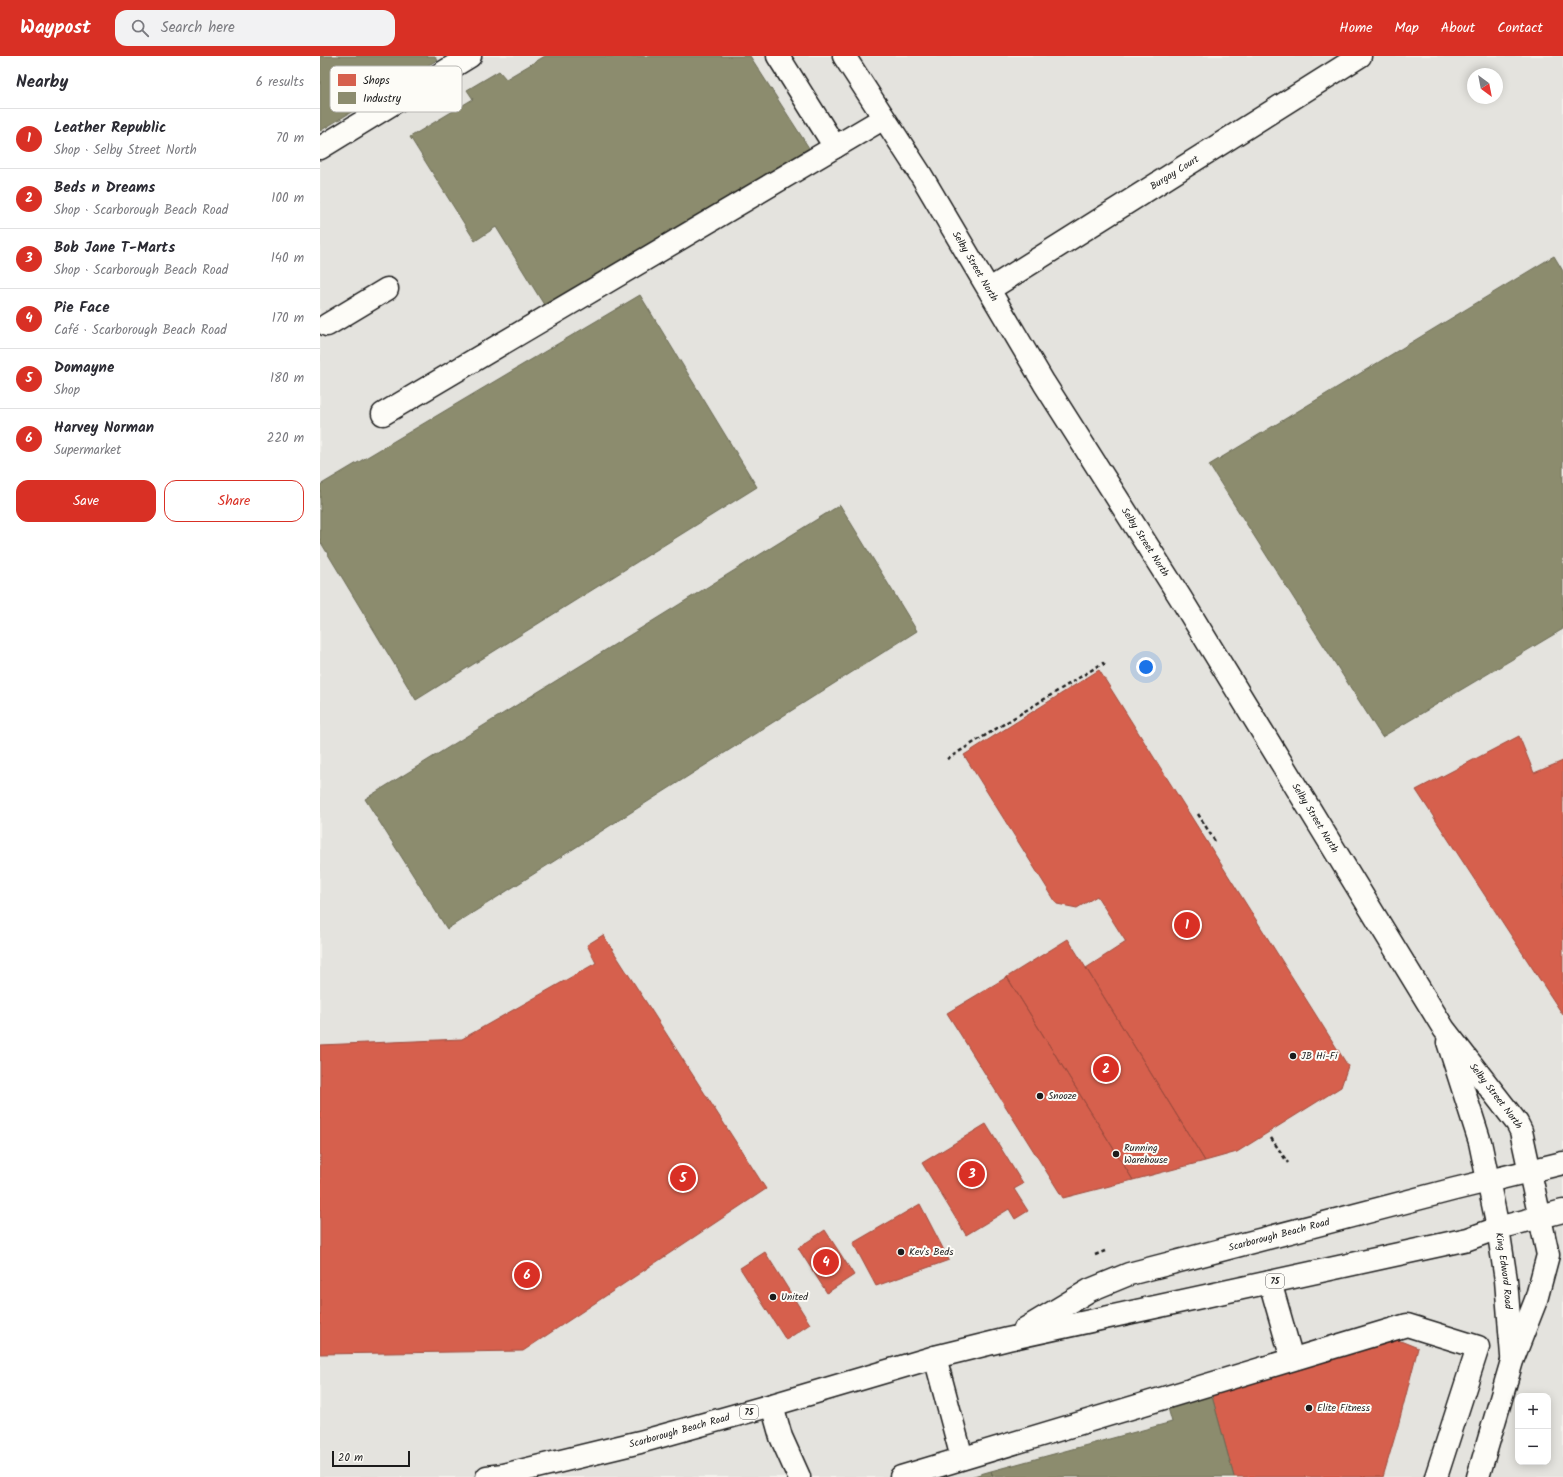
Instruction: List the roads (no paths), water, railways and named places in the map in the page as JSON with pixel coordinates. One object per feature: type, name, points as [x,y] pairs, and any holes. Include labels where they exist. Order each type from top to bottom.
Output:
[{"type":"main road","points":[[454,66],[470,56]]},
{"type":"main road","points":[[778,56],[835,147]]},
{"type":"main road","name":"Selby Street North","points":[[844,56],[921,175],[990,289],[1044,383],[1177,592],[1444,1029],[1522,1131],[1530,1171]]},
{"type":"main road","name":"Burgay Court","points":[[990,289],[1360,56]]},
{"type":"main road","points":[[320,148],[379,112]]},
{"type":"main road","points":[[383,414],[884,118]]},
{"type":"main road","points":[[327,326],[387,289]]},
{"type":"main road","name":"Selby Street North","points":[[1444,1029],[1480,1142],[1487,1182]]},
{"type":"main road","name":"Scarborough Beach Road","points":[[1008,1339],[1090,1290],[1129,1274],[1563,1163]]},
{"type":"main road","name":"King Edward Road","points":[[1478,1477],[1512,1361],[1536,1300],[1548,1256],[1530,1171]]},
{"type":"main road","name":"King Edward Road","points":[[1487,1182],[1498,1228],[1506,1280],[1512,1361]]},
{"type":"main road","name":"Scarborough Beach Road","points":[[498,1476],[640,1442],[935,1357],[1008,1339],[1468,1239],[1498,1228],[1563,1210]]},
{"type":"main road","points":[[1270,1282],[1292,1359]]},
{"type":"main road","points":[[901,1477],[1407,1325],[1478,1347],[1436,1477]]},
{"type":"main road","points":[[935,1357],[962,1458]]},
{"type":"main road","points":[[772,1405],[781,1437],[799,1477]]},
{"type":"place","name":"Leather Republic","points":[[1187,925]]},
{"type":"place","name":"JB Hi-Fi","points":[[1293,1056]]},
{"type":"place","name":"Beds n Dreams","points":[[1106,1069]]},
{"type":"place","name":"Snooze","points":[[1040,1096]]},
{"type":"place","name":"Running Warehouse","points":[[1116,1154]]},
{"type":"place","name":"Bob Jane T-Marts","points":[[972,1174]]},
{"type":"place","name":"Domayne","points":[[683,1178]]},
{"type":"place","name":"Kev's Beds","points":[[901,1252]]},
{"type":"place","name":"Pie Face","points":[[826,1262]]},
{"type":"place","name":"Harvey Norman","points":[[527,1275]]},
{"type":"place","name":"United","points":[[773,1297]]},
{"type":"place","name":"Elite Fitness","points":[[1309,1408]]}]
